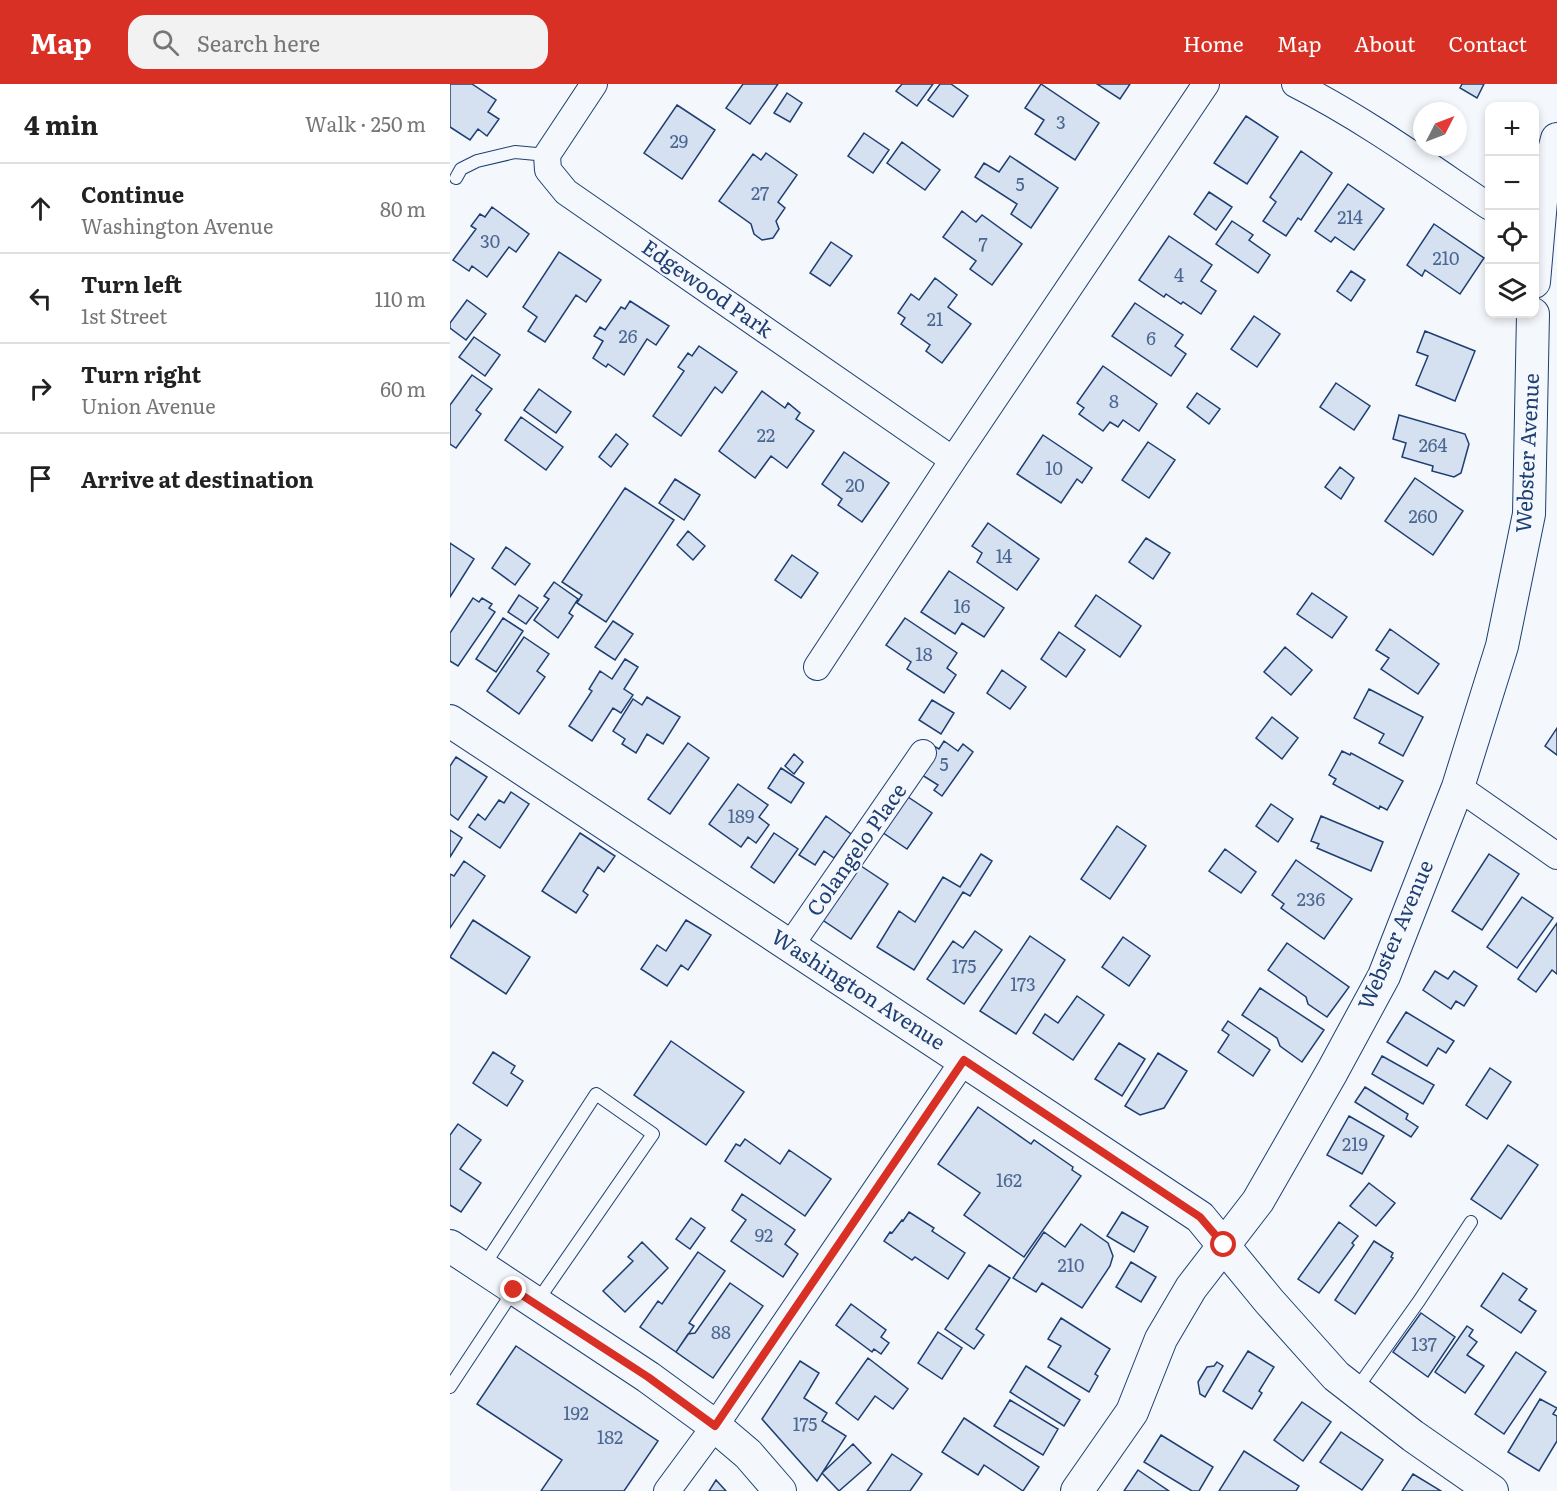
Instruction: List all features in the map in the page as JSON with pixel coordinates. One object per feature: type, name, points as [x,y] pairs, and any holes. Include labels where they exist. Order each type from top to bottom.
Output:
[{"type":"street","points":[[547,155],[594,84]]},
{"type":"street","points":[[817,667],[1206,84]]},
{"type":"street","points":[[1295,84],[1331,102],[1401,146],[1485,204]]},
{"type":"street","points":[[1539,264],[1543,247],[1541,201],[1557,139]]},
{"type":"street","name":"Edgewood Park","points":[[547,155],[548,170],[566,192],[953,460]]},
{"type":"street","name":"Webster Avenue","points":[[1077,1491],[1132,1412],[1161,1338],[1185,1298],[1258,1201],[1384,976],[1458,787],[1502,646],[1529,514],[1533,318]]},
{"type":"street","name":"Washington Avenue","points":[[450,721],[1200,1217],[1336,1376],[1413,1436],[1492,1491]]},
{"type":"street","name":"Colangelo Place","points":[[790,946],[924,753]]},
{"type":"street","points":[[1458,787],[1557,856]]},
{"type":"street","points":[[667,1491],[715,1426],[964,1060]]},
{"type":"street","points":[[450,1246],[648,1377],[715,1426],[748,1454],[780,1491]]},
{"type":"lane","points":[[456,178],[461,169],[477,161],[515,152],[547,155]]},
{"type":"lane","points":[[450,1387],[653,1134],[596,1094],[482,1268]]},
{"type":"lane","points":[[1354,1390],[1419,1301],[1471,1222]]},
{"type":"building","points":[[450,84],[472,84],[496,100],[488,112],[499,119],[487,136],[478,129],[470,140],[450,127]]},
{"type":"building","points":[[743,84],[778,84],[750,124],[726,108]]},
{"type":"building","points":[[902,84],[933,84],[917,106],[896,91]]},
{"type":"building","points":[[940,84],[951,84],[968,96],[953,117],[928,100]]},
{"type":"building","points":[[1041,84],[1099,123],[1075,160],[1035,134],[1044,120],[1025,108]]},
{"type":"building","points":[[1097,84],[1130,84],[1120,99]]},
{"type":"building","points":[[1462,84],[1484,84],[1477,98],[1460,88]]},
{"type":"building","points":[[787,93],[802,103],[790,122],[774,113]]},
{"type":"building","points":[[677,105],[715,130],[682,179],[644,153]]},
{"type":"building","points":[[1246,116],[1278,137],[1247,184],[1214,163]]},
{"type":"building","points":[[864,133],[889,150],[873,173],[848,156]]},
{"type":"building","points":[[902,142],[940,170],[925,190],[887,163]]},
{"type":"building","points":[[1301,151],[1332,173],[1301,220],[1298,218],[1286,236],[1263,221],[1276,202],[1270,197]]},
{"type":"building","points":[[766,153],[797,175],[778,202],[785,208],[776,221],[779,229],[773,238],[762,240],[754,234],[751,224],[719,201],[753,154],[761,160]]},
{"type":"building","points":[[1010,156],[1058,188],[1031,228],[1011,214],[1017,204],[975,177],[984,163],[999,172]]},
{"type":"building","points":[[1348,184],[1384,209],[1354,250],[1335,237],[1331,242],[1315,231]]},
{"type":"building","points":[[1209,192],[1232,207],[1216,230],[1194,214]]},
{"type":"building","points":[[492,207],[529,234],[516,252],[509,247],[487,277],[472,266],[469,271],[453,260],[476,229],[471,226],[480,214],[485,217]]},
{"type":"building","points":[[962,211],[976,222],[982,215],[1022,244],[992,285],[970,269],[976,261],[943,237]]},
{"type":"building","points":[[1232,221],[1253,235],[1249,240],[1270,255],[1258,273],[1216,244]]},
{"type":"building","points":[[1434,224],[1484,258],[1460,294],[1425,270],[1422,276],[1407,265]]},
{"type":"building","points":[[1169,236],[1212,265],[1201,281],[1216,291],[1201,314],[1166,294],[1164,297],[1139,280]]},
{"type":"building","points":[[831,242],[852,256],[830,286],[810,273]]},
{"type":"building","points":[[559,252],[601,280],[586,302],[576,295],[545,342],[528,331],[537,317],[523,307]]},
{"type":"building","points":[[1351,271],[1365,280],[1351,301],[1337,291]]},
{"type":"building","points":[[935,278],[957,295],[948,307],[971,324],[942,363],[926,351],[930,345],[901,324],[905,318],[898,313],[911,294],[919,300]]},
{"type":"building","points":[[467,300],[486,314],[466,340],[450,328],[450,323]]},
{"type":"building","points":[[630,301],[669,326],[656,345],[647,339],[624,375],[608,364],[606,367],[593,358],[603,341],[594,336],[600,327],[605,330],[621,307],[625,309]]},
{"type":"building","points":[[1135,303],[1183,335],[1175,346],[1186,354],[1171,376],[1112,336]]},
{"type":"building","points":[[1254,316],[1280,334],[1257,367],[1231,349]]},
{"type":"building","points":[[1425,331],[1475,351],[1455,401],[1416,385],[1428,356],[1417,352]]},
{"type":"building","points":[[474,337],[500,355],[485,376],[459,357]]},
{"type":"building","points":[[699,346],[737,372],[722,393],[715,387],[681,436],[653,416],[684,371],[678,367],[688,353],[692,356]]},
{"type":"building","points":[[1103,366],[1157,404],[1139,431],[1123,420],[1118,427],[1110,422],[1103,431],[1079,414],[1084,408],[1077,403]]},
{"type":"building","points":[[472,375],[492,389],[476,410],[481,414],[456,448],[450,444],[450,405]]},
{"type":"building","points":[[1336,383],[1370,406],[1354,430],[1320,407]]},
{"type":"building","points":[[539,389],[571,412],[556,433],[524,410]]},
{"type":"building","points":[[762,391],[785,408],[788,403],[800,413],[796,419],[814,431],[787,468],[771,456],[755,478],[719,451]]},
{"type":"building","points":[[1197,393],[1220,409],[1209,424],[1187,407]]},
{"type":"building","points":[[1399,415],[1465,434],[1469,444],[1461,473],[1454,477],[1432,471],[1433,466],[1402,457],[1406,443],[1393,439]]},
{"type":"building","points":[[521,417],[563,447],[546,470],[505,440]]},
{"type":"building","points":[[616,434],[628,444],[611,467],[599,457]]},
{"type":"building","points":[[1043,435],[1092,468],[1082,483],[1077,479],[1061,503],[1017,474]]},
{"type":"building","points":[[1148,442],[1175,460],[1149,498],[1122,480]]},
{"type":"building","points":[[844,452],[889,483],[862,522],[838,505],[842,499],[822,484]]},
{"type":"building","points":[[1340,467],[1354,478],[1341,499],[1325,487]]},
{"type":"building","points":[[1415,478],[1463,511],[1433,555],[1385,521]]},
{"type":"building","points":[[675,479],[700,495],[684,520],[659,503]]},
{"type":"building","points":[[625,488],[674,520],[606,622],[577,603],[582,595],[562,582]]},
{"type":"building","points":[[988,523],[1039,559],[1017,590],[977,562],[982,553],[972,546]]},
{"type":"building","points":[[688,531],[705,546],[693,560],[677,545]]},
{"type":"building","points":[[1146,538],[1170,553],[1153,579],[1129,562]]},
{"type":"building","points":[[450,543],[474,559],[450,597]]},
{"type":"building","points":[[506,547],[530,564],[515,585],[492,568]]},
{"type":"building","points":[[792,555],[818,573],[801,598],[775,580]]},
{"type":"building","points":[[949,571],[1004,608],[984,637],[962,623],[955,634],[921,612]]},
{"type":"building","points":[[554,582],[578,599],[569,613],[573,616],[558,638],[534,620],[549,599],[544,596]]},
{"type":"building","points":[[1312,593],[1347,617],[1332,638],[1297,614]]},
{"type":"building","points":[[519,595],[538,608],[526,624],[508,612]]},
{"type":"building","points":[[1096,595],[1141,626],[1120,657],[1075,626]]},
{"type":"building","points":[[473,598],[479,602],[482,598],[492,604],[489,608],[495,612],[458,666],[450,661],[450,633]]},
{"type":"building","points":[[503,618],[523,631],[496,672],[476,659]]},
{"type":"building","points":[[905,618],[957,653],[947,668],[956,675],[944,693],[907,669],[911,662],[886,645]]},
{"type":"building","points":[[613,621],[633,634],[615,660],[595,647]]},
{"type":"building","points":[[1390,629],[1439,664],[1418,694],[1381,669],[1389,658],[1376,650]]},
{"type":"building","points":[[1059,632],[1085,650],[1066,677],[1041,659]]},
{"type":"building","points":[[524,637],[549,654],[537,671],[545,677],[519,714],[487,691]]},
{"type":"building","points":[[1285,647],[1312,670],[1291,695],[1264,672]]},
{"type":"building","points":[[625,659],[638,667],[624,689],[633,695],[621,713],[613,708],[592,741],[569,726],[592,691],[589,689],[600,671],[612,679]]},
{"type":"building","points":[[1002,670],[1026,687],[1010,709],[987,693]]},
{"type":"building","points":[[1369,689],[1423,717],[1403,756],[1379,743],[1384,734],[1354,718]]},
{"type":"building","points":[[647,697],[680,717],[663,744],[647,734],[636,753],[622,744],[625,739],[613,731],[633,699],[642,705]]},
{"type":"building","points":[[932,700],[954,713],[941,734],[919,720]]},
{"type":"building","points":[[1272,717],[1298,738],[1282,759],[1256,738]]},
{"type":"building","points":[[1557,728],[1557,755],[1545,746]]},
{"type":"building","points":[[944,741],[958,751],[963,744],[973,752],[942,796],[934,790],[938,785],[922,775],[920,762],[932,745],[939,749]]},
{"type":"building","points":[[688,743],[709,758],[670,814],[648,799]]},
{"type":"building","points":[[1342,751],[1350,755],[1351,753],[1403,781],[1387,810],[1380,806],[1379,809],[1333,784],[1336,779],[1329,775]]},
{"type":"building","points":[[794,754],[803,762],[794,774],[785,766]]},
{"type":"building","points":[[456,757],[487,777],[458,820],[450,814],[450,766]]},
{"type":"building","points":[[781,768],[804,783],[791,803],[768,788]]},
{"type":"building","points":[[738,784],[768,805],[759,817],[769,825],[756,843],[748,837],[741,847],[709,824]]},
{"type":"building","points":[[899,791],[932,813],[907,849],[876,828]]},
{"type":"building","points":[[511,792],[529,804],[500,848],[469,827],[478,814],[485,820],[499,800],[504,803]]},
{"type":"building","points":[[1271,804],[1293,819],[1278,842],[1256,826]]},
{"type":"building","points":[[826,816],[851,834],[834,858],[824,851],[815,865],[799,855]]},
{"type":"building","points":[[1321,816],[1383,842],[1371,871],[1317,848],[1319,844],[1311,841]]},
{"type":"building","points":[[1117,826],[1146,846],[1110,899],[1081,879]]},
{"type":"building","points":[[450,830],[462,838],[450,857]]},
{"type":"building","points":[[580,833],[615,856],[604,872],[598,867],[583,891],[588,895],[576,913],[542,891]]},
{"type":"building","points":[[774,833],[798,849],[774,883],[751,867]]},
{"type":"building","points":[[1225,849],[1256,872],[1241,893],[1209,871]]},
{"type":"building","points":[[981,854],[992,861],[970,896],[963,892],[914,970],[877,947],[899,911],[915,922],[943,877],[960,887]]},
{"type":"building","points":[[1489,854],[1519,874],[1482,930],[1452,911]]},
{"type":"building","points":[[1296,860],[1352,899],[1324,939],[1281,908],[1284,904],[1272,895]]},
{"type":"building","points":[[464,861],[485,876],[450,928],[450,874],[454,876]]},
{"type":"building","points":[[858,864],[888,884],[851,939],[821,919]]},
{"type":"building","points":[[1522,897],[1553,918],[1517,968],[1487,947]]},
{"type":"building","points":[[473,920],[530,957],[506,994],[450,957]]},
{"type":"building","points":[[686,920],[711,935],[688,970],[681,965],[667,986],[641,969],[657,945],[666,951]]},
{"type":"building","points":[[1557,923],[1557,974],[1552,970],[1536,992],[1518,979]]},
{"type":"building","points":[[975,931],[1002,950],[964,1004],[927,979],[953,941],[963,948]]},
{"type":"building","points":[[1030,936],[1065,960],[1016,1034],[980,1011]]},
{"type":"building","points":[[1123,937],[1150,956],[1129,986],[1102,967]]},
{"type":"building","points":[[1287,943],[1349,987],[1327,1017],[1308,1004],[1306,997],[1268,970]]},
{"type":"building","points":[[1435,971],[1448,979],[1454,971],[1477,986],[1464,1006],[1456,1001],[1451,1009],[1423,990]]},
{"type":"building","points":[[1260,988],[1324,1030],[1302,1062],[1280,1046],[1277,1038],[1242,1015]]},
{"type":"building","points":[[1077,996],[1104,1015],[1073,1060],[1033,1033],[1045,1014],[1058,1023]]},
{"type":"building","points":[[1406,1012],[1454,1041],[1446,1053],[1438,1048],[1427,1066],[1387,1042]]},
{"type":"building","points":[[1228,1021],[1270,1050],[1253,1076],[1218,1052],[1229,1035],[1222,1030]]},
{"type":"building","points":[[671,1041],[744,1092],[706,1145],[634,1095]]},
{"type":"building","points":[[1119,1043],[1145,1059],[1122,1096],[1095,1079]]},
{"type":"building","points":[[493,1052],[515,1066],[511,1073],[523,1081],[507,1106],[473,1083]]},
{"type":"building","points":[[1158,1053],[1187,1071],[1164,1108],[1140,1115],[1125,1106]]},
{"type":"building","points":[[1382,1056],[1434,1085],[1423,1104],[1372,1074]]},
{"type":"building","points":[[1490,1068],[1511,1082],[1487,1119],[1466,1105]]},
{"type":"building","points":[[1365,1087],[1408,1114],[1406,1119],[1418,1127],[1411,1137],[1355,1102]]},
{"type":"building","points":[[978,1107],[1031,1144],[1034,1140],[1073,1167],[1072,1170],[1081,1176],[1024,1257],[964,1215],[980,1193],[938,1164]]},
{"type":"building","points":[[1349,1116],[1384,1136],[1362,1174],[1327,1155]]},
{"type":"building","points":[[458,1124],[481,1140],[460,1169],[481,1183],[461,1212],[450,1205],[450,1135]]},
{"type":"building","points":[[745,1139],[780,1164],[789,1150],[831,1179],[805,1216],[725,1161],[736,1144],[740,1146]]},
{"type":"building","points":[[1508,1145],[1538,1165],[1501,1219],[1471,1199]]},
{"type":"building","points":[[1369,1183],[1395,1203],[1376,1226],[1350,1206]]},
{"type":"building","points":[[742,1194],[795,1230],[785,1244],[798,1254],[783,1277],[731,1241],[746,1220],[732,1210]]},
{"type":"building","points":[[909,1212],[934,1228],[932,1231],[965,1253],[948,1279],[915,1257],[912,1260],[884,1241]]},
{"type":"building","points":[[1122,1212],[1148,1227],[1134,1252],[1107,1236]]},
{"type":"building","points":[[691,1218],[705,1228],[690,1249],[676,1239]]},
{"type":"building","points":[[1339,1222],[1358,1236],[1319,1293],[1298,1279]]},
{"type":"building","points":[[1081,1224],[1108,1243],[1113,1256],[1110,1266],[1082,1308],[1042,1283],[1036,1292],[1013,1278],[1044,1232],[1065,1247]]},
{"type":"building","points":[[1374,1241],[1393,1253],[1391,1257],[1393,1258],[1355,1314],[1335,1300]]},
{"type":"building","points":[[642,1242],[668,1268],[625,1312],[603,1291],[633,1261],[628,1257]]},
{"type":"building","points":[[698,1252],[725,1271],[689,1323],[694,1326],[676,1352],[640,1327],[658,1301],[662,1304]]},
{"type":"building","points":[[1131,1262],[1156,1277],[1141,1302],[1116,1287]]},
{"type":"building","points":[[989,1265],[1010,1278],[976,1329],[984,1335],[974,1349],[945,1329]]},
{"type":"building","points":[[1503,1273],[1527,1289],[1519,1300],[1536,1311],[1521,1333],[1481,1306]]},
{"type":"building","points":[[730,1283],[763,1306],[713,1378],[676,1352],[688,1334],[695,1333]]},
{"type":"building","points":[[851,1304],[886,1330],[881,1337],[889,1343],[881,1354],[874,1349],[872,1352],[836,1325]]},
{"type":"building","points":[[1421,1313],[1455,1337],[1428,1377],[1393,1352]]},
{"type":"building","points":[[1061,1318],[1110,1349],[1095,1374],[1098,1376],[1089,1392],[1048,1367],[1061,1346],[1048,1339]]},
{"type":"building","points":[[1467,1326],[1473,1330],[1469,1336],[1477,1342],[1467,1355],[1484,1366],[1465,1393],[1435,1372]]},
{"type":"building","points":[[938,1332],[962,1348],[942,1379],[918,1363]]},
{"type":"building","points":[[516,1346],[658,1441],[624,1491],[541,1491],[562,1460],[477,1404]]},
{"type":"building","points":[[1248,1351],[1274,1367],[1259,1391],[1262,1393],[1252,1409],[1223,1391]]},
{"type":"building","points":[[1516,1352],[1546,1372],[1504,1434],[1475,1414]]},
{"type":"building","points":[[868,1358],[908,1389],[893,1409],[875,1396],[858,1420],[836,1403]]},
{"type":"building","points":[[800,1361],[819,1373],[804,1398],[827,1413],[822,1421],[846,1436],[817,1481],[762,1419]]},
{"type":"building","points":[[1217,1362],[1223,1366],[1205,1397],[1200,1394],[1198,1382],[1207,1367],[1214,1366]]},
{"type":"building","points":[[1026,1366],[1080,1400],[1064,1426],[1010,1392]]},
{"type":"building","points":[[1540,1399],[1557,1408],[1553,1414],[1557,1416],[1557,1441],[1539,1471],[1508,1452]]},
{"type":"building","points":[[1010,1400],[1058,1429],[1043,1455],[994,1426]]},
{"type":"building","points":[[1302,1402],[1331,1422],[1303,1461],[1274,1440]]},
{"type":"building","points":[[964,1418],[1039,1467],[1023,1491],[984,1465],[978,1475],[942,1452]]},
{"type":"building","points":[[1341,1432],[1383,1460],[1362,1490],[1320,1462]]},
{"type":"building","points":[[1161,1435],[1213,1467],[1199,1491],[1192,1491],[1144,1462]]},
{"type":"building","points":[[853,1444],[871,1463],[839,1491],[822,1473]]},
{"type":"building","points":[[1244,1451],[1299,1486],[1296,1491],[1219,1491]]},
{"type":"building","points":[[892,1454],[922,1474],[910,1491],[867,1491]]},
{"type":"building","points":[[1138,1470],[1169,1491],[1124,1491]]},
{"type":"building","points":[[1413,1474],[1441,1491],[1402,1491]]},
{"type":"building","points":[[716,1480],[726,1491],[709,1491]]},
{"type":"route","points":[[514,1290],[648,1377],[715,1426],[964,1060],[1200,1217],[1224,1245]]}]
